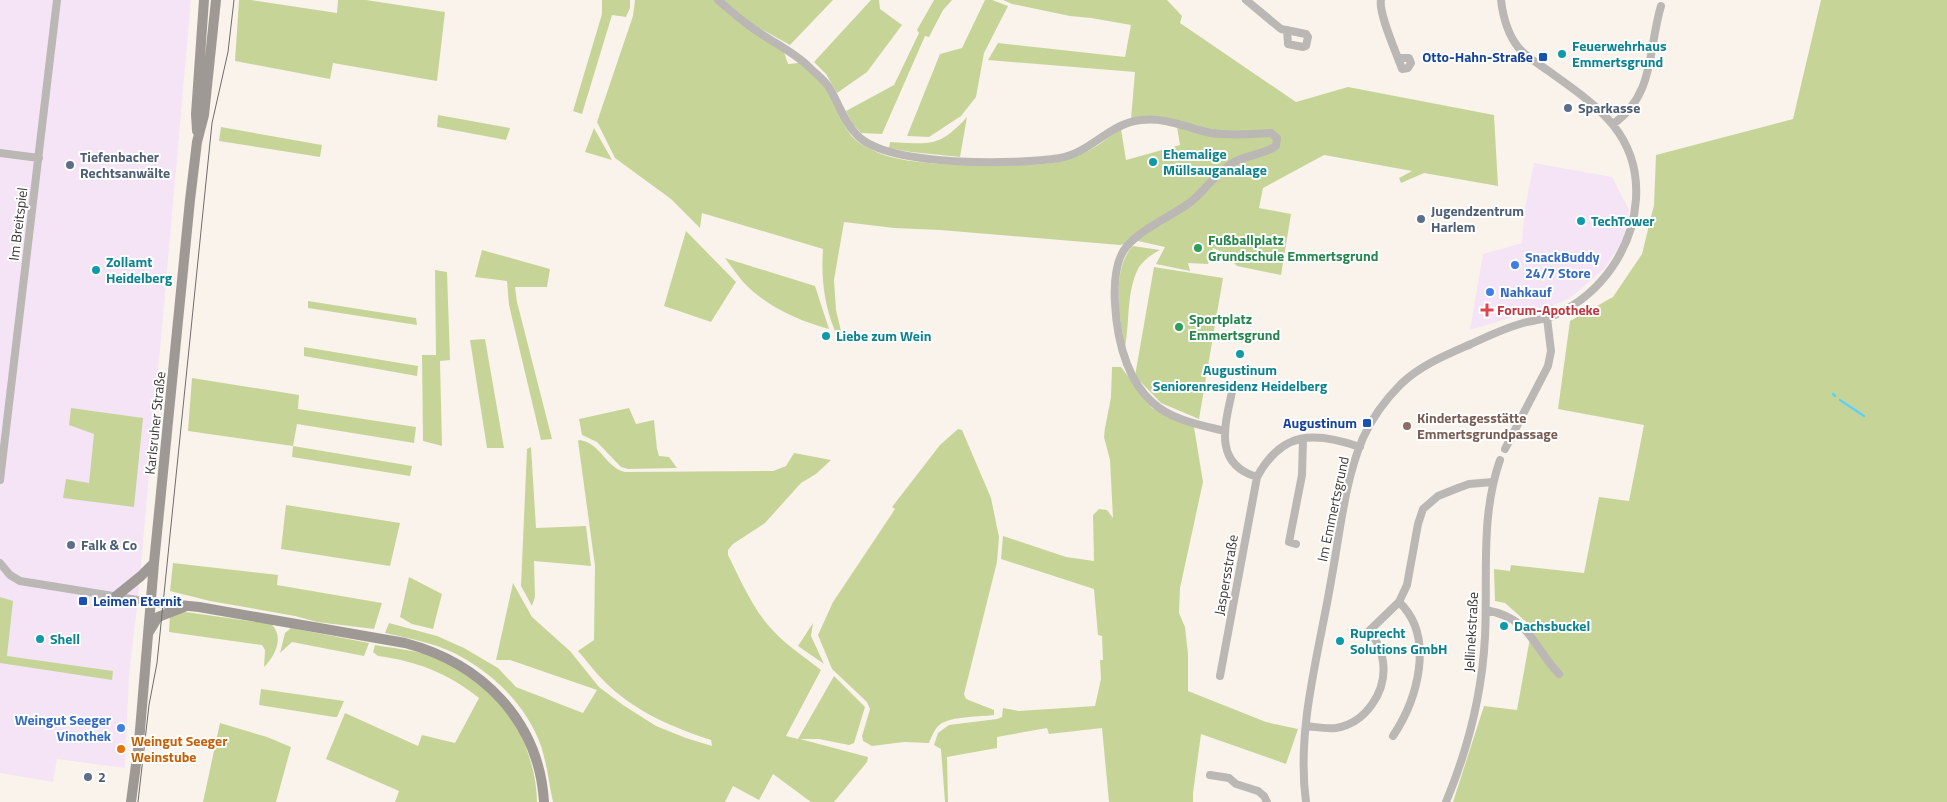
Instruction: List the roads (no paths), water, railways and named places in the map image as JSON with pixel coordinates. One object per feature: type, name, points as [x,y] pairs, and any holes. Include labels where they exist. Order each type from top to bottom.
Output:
[{"type":"main road","name":"Karlsruher Straße","points":[[131,802],[139,742],[150,602],[197,142],[196,114],[204,0]]},
{"type":"main road","name":"Karlsruher Straße","points":[[197,142],[204,115],[216,0]]},
{"type":"main road","points":[[114,597],[137,580],[154,563]]},
{"type":"main road","points":[[150,602],[187,606],[387,640],[428,650],[466,668],[499,695],[516,718],[532,751],[542,784],[544,802]]},
{"type":"main road","points":[[147,634],[158,617],[187,606]]},
{"type":"street","name":"Im Breitspiel","points":[[0,480],[57,0]]},
{"type":"street","points":[[718,0],[759,33],[805,63],[830,87],[849,125],[858,136],[865,142],[886,151],[911,156],[987,162],[1060,158],[1082,151],[1124,124],[1147,119],[1173,122],[1224,135],[1275,134],[1277,138],[1276,146],[1267,151],[1248,155],[1230,164],[1192,201],[1137,236],[1120,256],[1116,271],[1115,286],[1118,326],[1124,353],[1127,363],[1143,392],[1153,403],[1174,416],[1198,425],[1225,431]]},
{"type":"street","points":[[1246,0],[1278,27],[1286,30]]},
{"type":"street","points":[[1381,0],[1380,5],[1399,61]]},
{"type":"street","name":"Im Emmertsgrund","points":[[1306,802],[1303,773],[1305,730],[1348,492],[1360,447],[1372,422],[1394,392],[1417,371],[1446,355],[1504,329],[1548,318],[1566,310],[1590,291],[1614,265],[1626,245],[1632,226],[1637,187],[1631,157],[1620,132],[1591,102],[1523,53],[1507,29],[1501,0]]},
{"type":"street","points":[[1614,124],[1631,109],[1641,92],[1648,73],[1661,6]]},
{"type":"street","points":[[0,153],[39,158]]},
{"type":"street","points":[[1504,450],[1548,366],[1551,351],[1548,318]]},
{"type":"street","points":[[1233,387],[1225,431],[1226,450],[1240,470],[1257,478]]},
{"type":"street","points":[[1296,544],[1288,542],[1302,475],[1303,438]]},
{"type":"street","name":"Jaspersstraße","points":[[1220,676],[1257,478],[1273,453],[1289,442],[1303,438],[1321,438],[1360,447]]},
{"type":"street","name":"Jellinekstraße","points":[[1446,802],[1466,749],[1475,713],[1483,661],[1488,514],[1493,482],[1500,460]]},
{"type":"street","points":[[1305,730],[1343,726],[1360,717],[1378,695],[1384,670],[1378,645],[1370,630],[1399,602],[1406,585],[1418,524],[1423,509],[1438,496],[1458,488],[1469,484],[1493,482]]},
{"type":"street","points":[[0,563],[10,575],[20,581],[150,602]]},
{"type":"street","points":[[1393,736],[1410,706],[1419,666],[1418,636],[1410,614],[1399,602]]},
{"type":"street","points":[[1486,610],[1504,614],[1517,621],[1559,674]]},
{"type":"street","points":[[1210,775],[1230,779],[1236,784],[1258,791],[1267,802]]},
{"type":"waterway","points":[[1840,400],[1864,416]]},
{"type":"tram line","points":[[138,802],[149,705],[157,663],[212,123],[228,52],[234,0]]},
{"type":"place","name":"Feuerwehrhaus Emmertsgrund","points":[[1562,54]]},
{"type":"place","name":"Otto-Hahn-Straße","points":[[1543,57]]},
{"type":"place","name":"Sparkasse","points":[[1568,108]]},
{"type":"place","name":"Ehemalige Müllsauganalage","points":[[1153,162]]},
{"type":"place","name":"Tiefenbacher Rechtsanwälte","points":[[70,165]]},
{"type":"place","name":"Jugendzentrum Harlem","points":[[1421,219]]},
{"type":"place","name":"TechTower","points":[[1581,221]]},
{"type":"place","name":"Fußballplatz Grundschule Emmertsgrund","points":[[1198,248]]},
{"type":"place","name":"SnackBuddy 24/7 Store","points":[[1515,265]]},
{"type":"place","name":"Zollamt Heidelberg","points":[[96,270]]},
{"type":"place","name":"Nahkauf","points":[[1490,292]]},
{"type":"place","name":"Forum-Apotheke","points":[[1487,310]]},
{"type":"place","name":"Sportplatz Emmertsgrund","points":[[1179,327]]},
{"type":"place","name":"Liebe zum Wein","points":[[826,336]]},
{"type":"place","name":"Augustinum Seniorenresidenz Heidelberg","points":[[1240,354]]},
{"type":"place","name":"Augustinum","points":[[1367,423]]},
{"type":"place","name":"Kindertagesstätte Emmertsgrundpassage","points":[[1407,426]]},
{"type":"place","name":"Falk & Co","points":[[71,545]]},
{"type":"place","name":"Leimen Eternit","points":[[83,601]]},
{"type":"place","name":"Dachsbuckel","points":[[1504,626]]},
{"type":"place","name":"Shell","points":[[40,639]]},
{"type":"place","name":"Ruprecht Solutions GmbH","points":[[1340,641]]},
{"type":"place","name":"Weingut Seeger Vinothek","points":[[121,728]]},
{"type":"place","name":"Weingut Seeger Weinstube","points":[[121,749]]},
{"type":"place","name":"2","points":[[88,777]]}]
